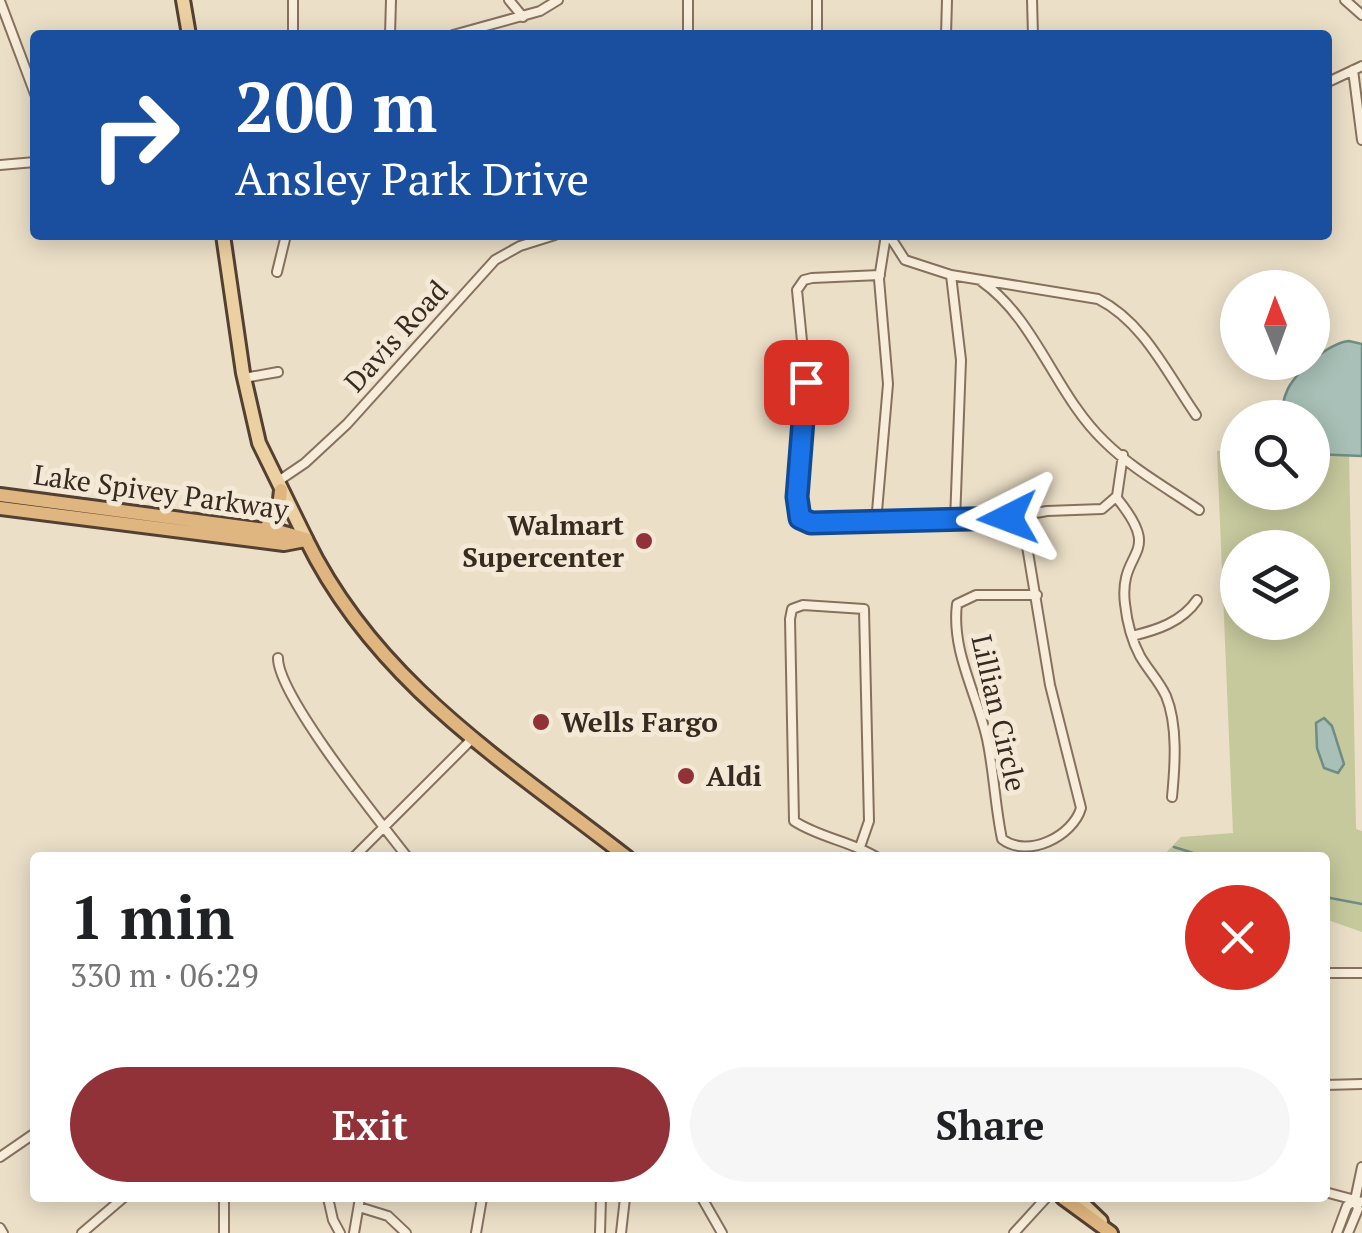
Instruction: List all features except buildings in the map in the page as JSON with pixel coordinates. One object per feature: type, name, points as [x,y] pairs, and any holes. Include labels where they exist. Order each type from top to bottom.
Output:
[{"type":"highway","points":[[263,530],[278,517],[279,486]]},
{"type":"highway","name":"Lake Spivey Parkway","points":[[0,495],[306,539]]},
{"type":"highway","name":"Lake Spivey Parkway","points":[[0,508],[284,544],[306,539]]},
{"type":"highway","points":[[306,539],[329,584],[382,655],[426,700],[620,852]]},
{"type":"highway","points":[[1069,1202],[1112,1233]]},
{"type":"main road","points":[[183,0],[188,30]]},
{"type":"main road","points":[[224,240],[244,378],[259,443],[306,539]]},
{"type":"main road","points":[[1082,1202],[1112,1233]]},
{"type":"street","points":[[293,30],[294,0]]},
{"type":"street","points":[[390,30],[391,0]]},
{"type":"street","points":[[509,0],[523,16]]},
{"type":"street","points":[[471,30],[523,16],[558,0]]},
{"type":"street","points":[[688,0],[688,30]]},
{"type":"street","points":[[816,0],[816,30]]},
{"type":"street","points":[[946,0],[946,30]]},
{"type":"street","points":[[1032,0],[1033,30]]},
{"type":"street","points":[[1345,0],[1362,15]]},
{"type":"street","points":[[0,1],[30,81]]},
{"type":"street","points":[[1332,80],[1357,68],[1362,140]]},
{"type":"street","points":[[0,165],[30,162]]},
{"type":"street","points":[[277,272],[285,240]]},
{"type":"street","name":"Davis Road","points":[[279,486],[346,424],[495,260],[539,240]]},
{"type":"street","points":[[876,522],[888,384],[880,275],[886,240]]},
{"type":"street","points":[[891,240],[905,260],[951,276],[1070,293],[1113,306],[1142,336],[1196,415]]},
{"type":"street","points":[[880,275],[804,280],[797,290],[806,382],[797,511],[800,518],[811,523],[955,522],[1102,509],[1116,497],[1122,455]]},
{"type":"street","points":[[951,276],[961,360],[955,522]]},
{"type":"street","points":[[978,279],[999,294],[1104,442],[1198,510]]},
{"type":"street","points":[[244,378],[278,372]]},
{"type":"street","points":[[1116,497],[1140,532],[1140,543],[1125,582],[1124,600],[1132,636],[1170,708],[1172,797]]},
{"type":"street","name":"Lillian Circle","points":[[1022,516],[1037,596],[1050,685],[1082,808],[1074,825],[1058,838],[1008,844],[1002,839],[982,718],[959,648],[957,604],[971,596],[1037,596]]},
{"type":"street","points":[[1132,636],[1158,630],[1197,600]]},
{"type":"street","points":[[860,847],[870,821],[864,609],[803,605],[792,609],[790,619],[794,821],[868,852]]},
{"type":"street","points":[[278,658],[280,671],[304,720],[403,852]]},
{"type":"street","points":[[359,852],[474,738]]},
{"type":"street","points":[[1005,852],[1008,844]]},
{"type":"street","points":[[1330,973],[1362,973]]},
{"type":"street","points":[[1330,1085],[1362,1084]]},
{"type":"street","points":[[0,1156],[30,1135]]},
{"type":"street","points":[[1348,1233],[1358,1209],[1362,1167]]},
{"type":"street","points":[[1330,1193],[1358,1201]]},
{"type":"street","points":[[1337,1233],[1346,1206],[1358,1201]]},
{"type":"street","points":[[82,1233],[118,1202]]},
{"type":"street","points":[[224,1202],[224,1233]]},
{"type":"street","points":[[329,1202],[340,1233]]},
{"type":"street","points":[[354,1233],[359,1202],[388,1216],[406,1233]]},
{"type":"street","points":[[476,1233],[481,1202]]},
{"type":"street","points":[[600,1233],[602,1202]]},
{"type":"street","points":[[620,1233],[624,1202]]},
{"type":"street","points":[[704,1202],[722,1233]]},
{"type":"street","points":[[1014,1233],[1042,1202]]},
{"type":"green space","points":[[1349,448],[1356,829],[1362,831],[1362,932],[1330,921],[1330,852],[1167,852],[1181,837],[1233,833],[1225,640],[1330,640],[1330,530],[1220,530],[1217,451],[1220,451],[1220,510],[1330,510],[1330,449]]},
{"type":"shaded area","points":[[1341,343],[1362,344],[1362,456],[1330,455],[1330,400],[1284,400],[1294,380],[1330,380],[1330,348]]},
{"type":"shaded area","points":[[1324,718],[1332,726],[1344,764],[1338,773],[1324,768],[1317,748],[1316,723]]},
{"type":"waterway","points":[[1174,847],[1190,852]]},
{"type":"waterway","points":[[1330,898],[1362,904]]},
{"type":"place","name":"Walmart Supercenter","points":[[644,541]]},
{"type":"place","name":"Wells Fargo","points":[[541,722]]},
{"type":"place","name":"Aldi","points":[[686,776]]},
{"type":"route","points":[[806,382],[798,472],[800,518],[811,523],[1008,518]]}]
